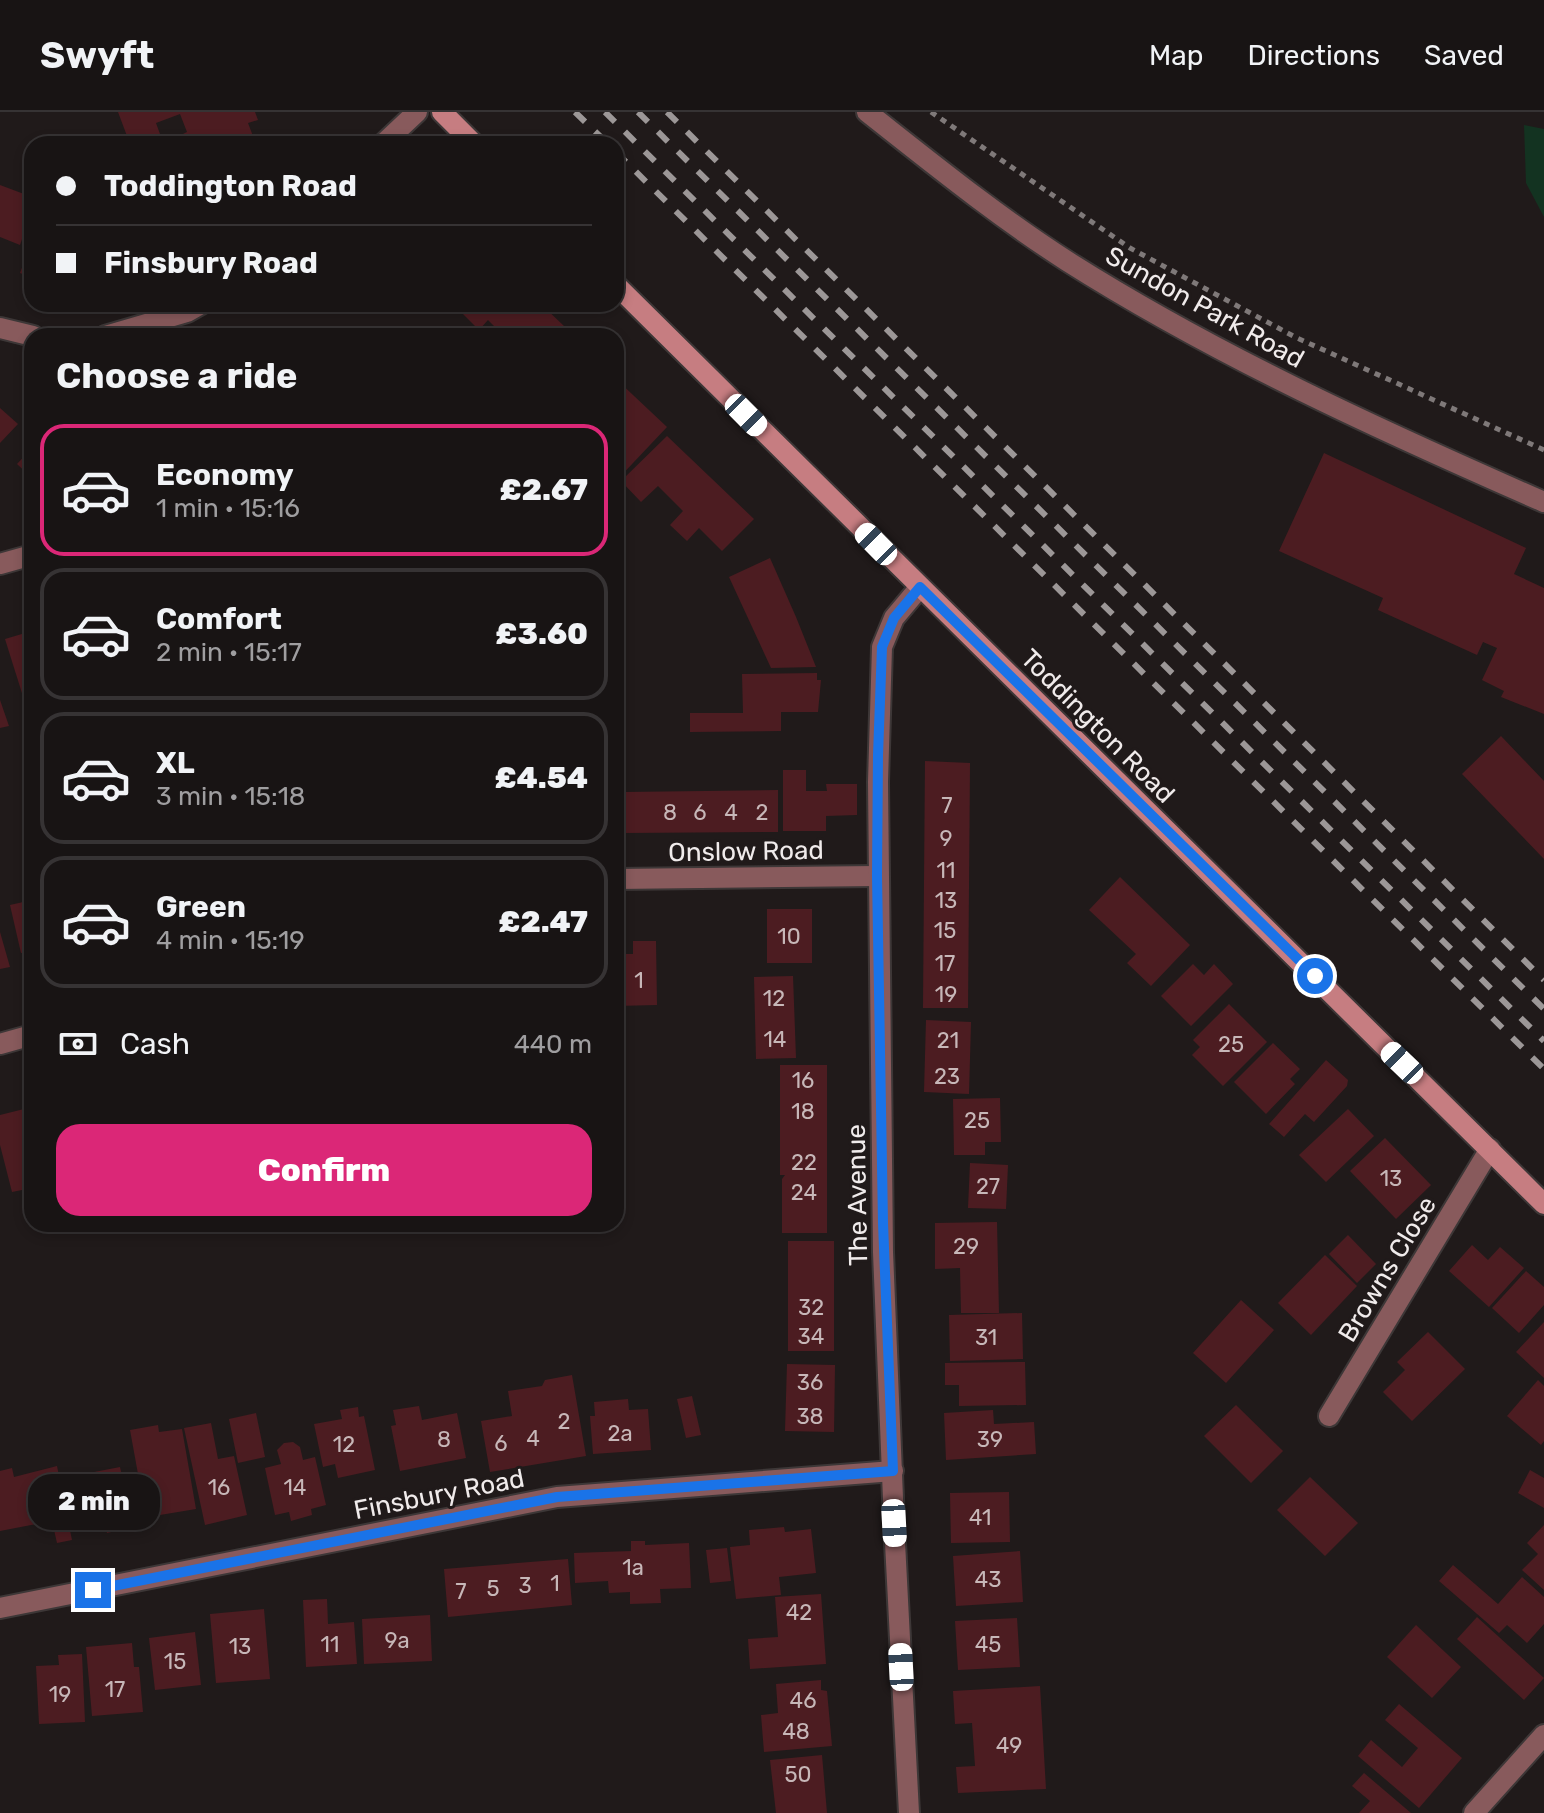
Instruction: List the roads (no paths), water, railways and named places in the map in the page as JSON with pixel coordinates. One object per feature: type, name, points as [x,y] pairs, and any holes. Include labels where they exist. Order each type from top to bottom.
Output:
[{"type":"main road","points":[[442,112],[466,136]]},
{"type":"main road","name":"Toddington Road","points":[[624,293],[1544,1204]]},
{"type":"street","points":[[392,136],[417,112]]},
{"type":"street","name":"Sundon Park Road","points":[[867,112],[989,209],[1067,261],[1150,310],[1304,391],[1544,502]]},
{"type":"street","points":[[140,328],[187,312]]},
{"type":"street","points":[[0,328],[24,334]]},
{"type":"street","points":[[0,564],[24,557]]},
{"type":"street","name":"The Avenue","points":[[909,1813],[883,1252],[877,876],[882,647],[894,618],[920,587]]},
{"type":"street","name":"Onslow Road","points":[[624,879],[877,876]]},
{"type":"street","points":[[0,1044],[24,1037]]},
{"type":"street","name":"Browns Close","points":[[1329,1416],[1490,1149]]},
{"type":"street","name":"Finsbury Road","points":[[0,1608],[557,1497],[893,1471]]},
{"type":"street","points":[[1474,1813],[1544,1735]]},
{"type":"railway","points":[[575,112],[600,136]]},
{"type":"railway","points":[[605,112],[1544,1041]]},
{"type":"railway","points":[[638,112],[1544,1009]]},
{"type":"railway","points":[[667,112],[1544,980]]},
{"type":"railway","points":[[624,160],[1544,1069]]}]
